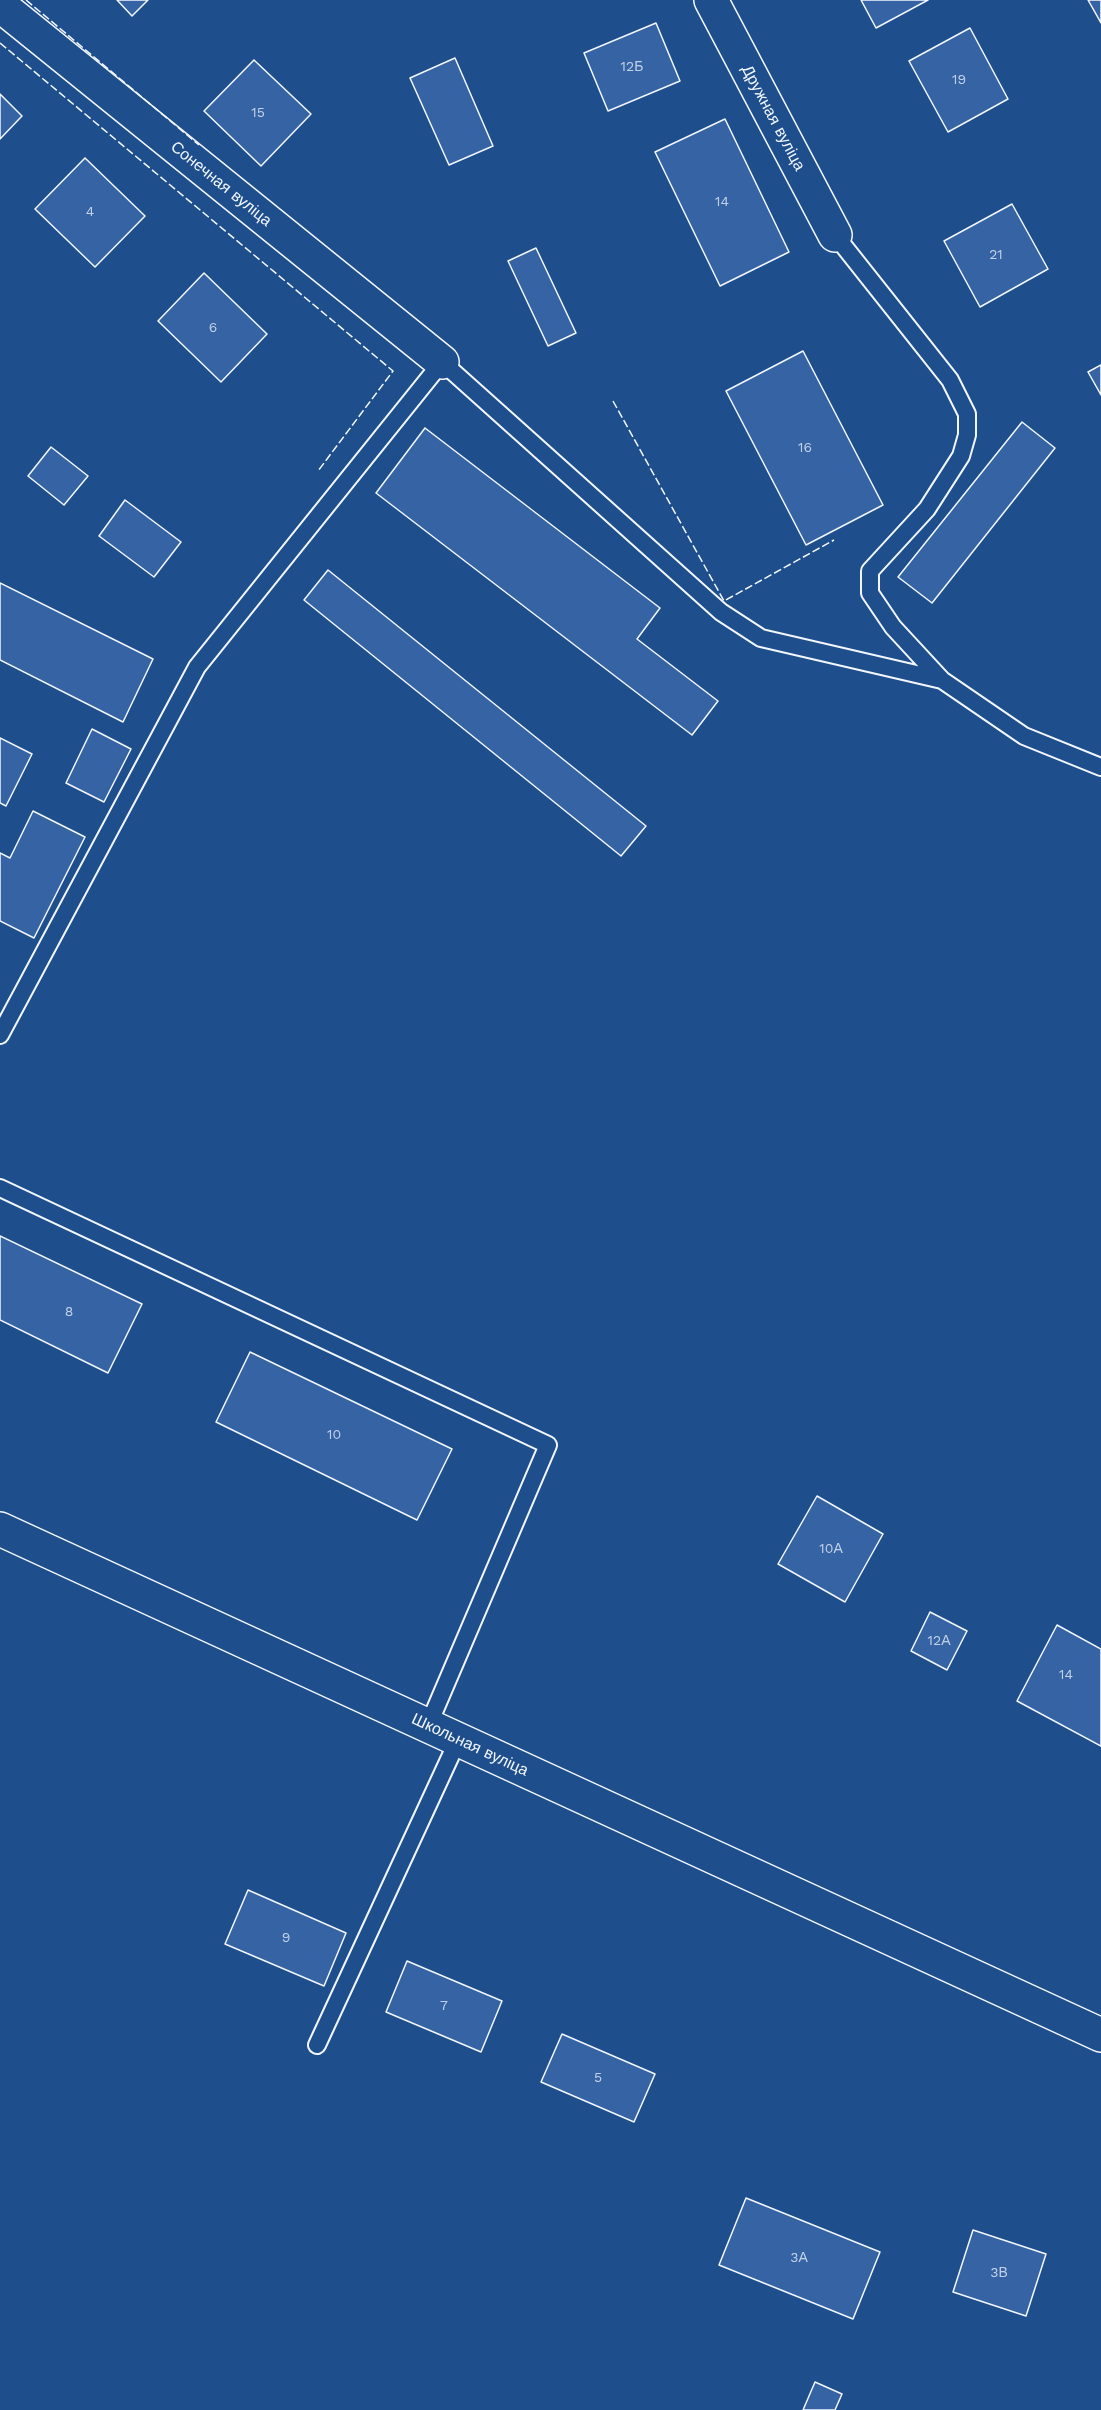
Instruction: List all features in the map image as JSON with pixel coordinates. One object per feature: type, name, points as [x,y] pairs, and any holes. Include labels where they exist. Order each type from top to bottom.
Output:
[{"type":"street","name":"Дружная вуліца","points":[[711,0],[835,235]]},
{"type":"street","name":"Сонечная вуліца","points":[[0,5],[442,362]]},
{"type":"street","name":"Школьная вуліца","points":[[0,1529],[1101,2035]]},
{"type":"lane","points":[[835,235],[950,380],[968,414],[968,435],[961,456],[927,509],[870,571],[870,594],[893,627],[942,680],[1024,736],[1101,767]]},
{"type":"lane","points":[[0,1035],[197,667],[442,362],[721,612],[761,638],[942,680]]},
{"type":"lane","points":[[0,1188],[548,1445],[428,1726]]},
{"type":"lane","points":[[317,2045],[458,1740]]},
{"type":"building","points":[[117,0],[148,0],[132,16]]},
{"type":"building","points":[[861,0],[928,0],[876,28]]},
{"type":"building","points":[[1088,0],[1101,0],[1101,23]]},
{"type":"building","points":[[656,23],[680,81],[608,111],[584,53]]},
{"type":"building","points":[[970,28],[1008,99],[948,132],[909,61]]},
{"type":"building","points":[[455,58],[493,146],[449,165],[410,78]]},
{"type":"building","points":[[254,60],[311,114],[261,166],[204,111]]},
{"type":"building","points":[[0,94],[22,116],[0,139]]},
{"type":"building","points":[[725,119],[789,252],[720,286],[655,152]]},
{"type":"building","points":[[85,158],[145,216],[95,267],[35,209]]},
{"type":"building","points":[[1012,204],[1048,269],[980,307],[944,241]]},
{"type":"building","points":[[536,248],[576,333],[548,346],[508,261]]},
{"type":"building","points":[[204,273],[267,334],[221,382],[158,321]]},
{"type":"building","points":[[803,351],[883,505],[806,545],[726,391]]},
{"type":"building","points":[[1101,365],[1101,395],[1088,372]]},
{"type":"building","points":[[1022,422],[1055,448],[932,603],[898,577]]},
{"type":"building","points":[[425,428],[660,608],[637,639],[718,701],[692,735],[376,493]]},
{"type":"building","points":[[51,447],[88,476],[64,505],[28,476]]},
{"type":"building","points":[[125,500],[181,542],[154,577],[99,536]]},
{"type":"building","points":[[328,570],[646,826],[621,856],[304,600]]},
{"type":"building","points":[[0,583],[153,659],[123,722],[0,660]]},
{"type":"building","points":[[92,729],[131,749],[104,802],[66,783]]},
{"type":"building","points":[[0,738],[32,754],[6,806],[0,803]]},
{"type":"building","points":[[33,811],[85,837],[34,938],[0,921],[0,853],[10,858]]},
{"type":"building","points":[[0,1236],[142,1304],[108,1373],[0,1320]]},
{"type":"building","points":[[250,1352],[452,1449],[417,1520],[216,1422]]},
{"type":"building","points":[[817,1496],[883,1534],[845,1602],[778,1564]]},
{"type":"building","points":[[930,1612],[967,1631],[947,1670],[911,1651]]},
{"type":"building","points":[[1057,1625],[1101,1649],[1101,1746],[1017,1701]]},
{"type":"building","points":[[248,1890],[346,1933],[324,1986],[225,1944]]},
{"type":"building","points":[[407,1961],[502,2001],[481,2052],[386,2012]]},
{"type":"building","points":[[562,2034],[655,2074],[634,2122],[541,2082]]},
{"type":"building","points":[[746,2198],[880,2252],[853,2319],[719,2265]]},
{"type":"building","points":[[973,2230],[1046,2254],[1026,2316],[953,2292]]},
{"type":"building","points":[[815,2382],[842,2394],[835,2410],[803,2410]]},
{"type":"fence","points":[[26,0],[199,145]]},
{"type":"fence","points":[[0,43],[393,371],[318,471]]},
{"type":"fence","points":[[613,401],[724,601],[834,540]]}]
